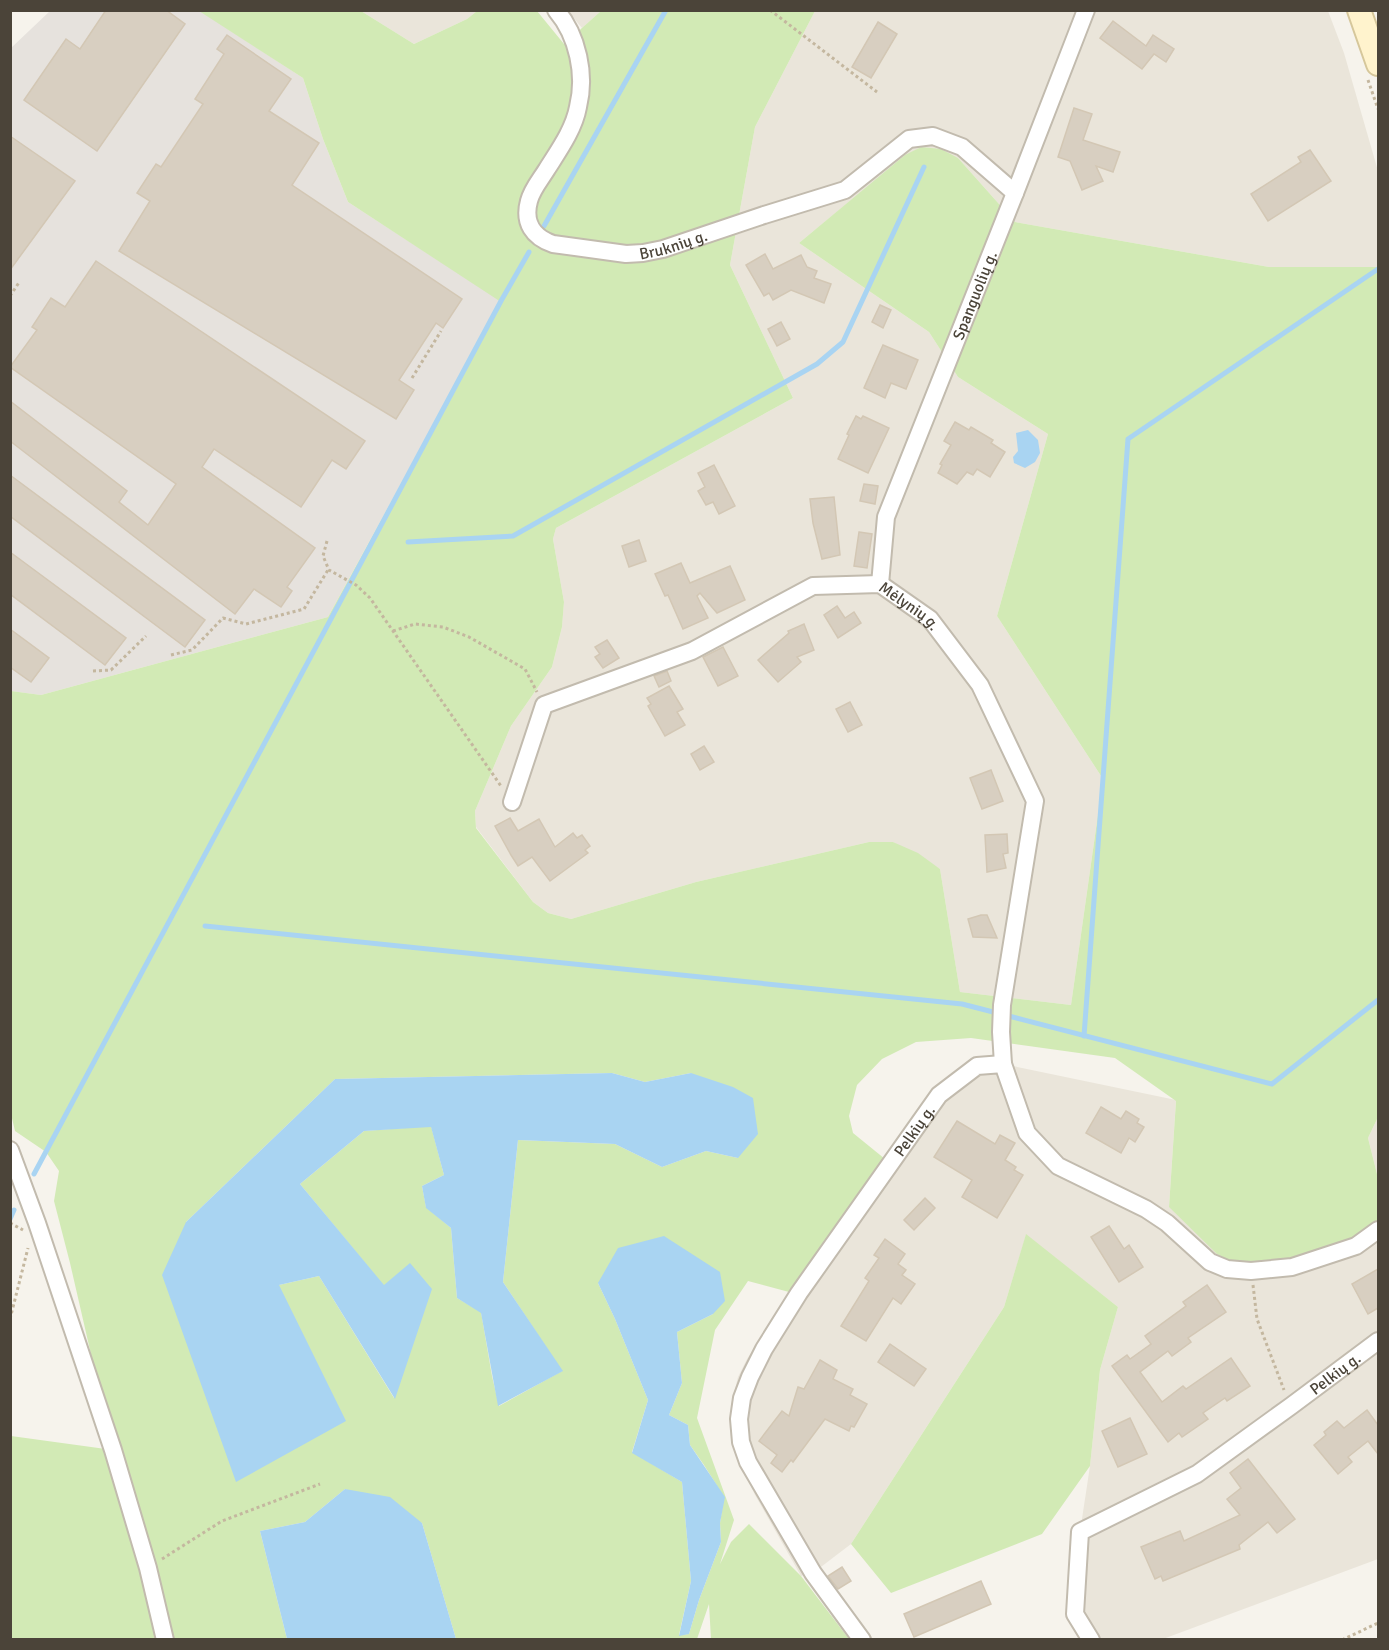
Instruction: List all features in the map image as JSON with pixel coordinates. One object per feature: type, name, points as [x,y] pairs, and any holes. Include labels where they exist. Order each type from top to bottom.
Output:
[{"type":"main road","points":[[1359,10],[1378,64]]},
{"type":"street","name":"Bruknių g.","points":[[556,10],[571,34],[579,58],[581,82],[578,107],[572,125],[529,202],[528,223],[532,232],[553,244],[626,254],[663,249],[845,190],[909,139],[933,136],[962,147],[1015,193]]},
{"type":"street","name":"Spanguolių g.","points":[[880,584],[886,517],[1086,10]]},
{"type":"street","name":"Mėlynių g.","points":[[544,705],[692,651],[813,586],[880,584],[930,619],[980,685],[1035,801],[1002,1005],[1003,1064]]},
{"type":"street","points":[[512,802],[544,705]]},
{"type":"street","points":[[1003,1064],[1027,1132],[1058,1166],[1146,1209],[1167,1223],[1210,1262],[1227,1269],[1251,1271],[1292,1267],[1356,1246],[1378,1230]]},
{"type":"street","name":"Pelkių g.","points":[[862,1640],[813,1573],[748,1462],[741,1442],[739,1419],[742,1398],[764,1349],[799,1293],[939,1095],[977,1066],[1003,1064]]},
{"type":"street","points":[[10,1150],[30,1227],[113,1450],[148,1568],[165,1640]]},
{"type":"street","name":"Pelkių g.","points":[[1091,1640],[1075,1614],[1080,1532],[1197,1474],[1378,1341]]},
{"type":"path","points":[[770,10],[877,92]]},
{"type":"path","points":[[10,296],[20,281]]},
{"type":"path","points":[[412,378],[441,331]]},
{"type":"path","points":[[327,541],[323,556],[329,570],[356,585],[370,598],[512,802]]},
{"type":"path","points":[[171,654],[192,650],[223,618],[246,624],[304,609],[329,570]]},
{"type":"path","points":[[393,631],[415,624],[443,627],[469,637],[525,669],[544,705]]},
{"type":"path","points":[[93,671],[111,670],[146,636]]},
{"type":"path","points":[[10,1223],[30,1227],[29,1242],[10,1319]]},
{"type":"path","points":[[1251,1271],[1257,1319],[1291,1406]]},
{"type":"path","points":[[148,1568],[222,1521],[320,1484]]},
{"type":"path","points":[[1342,1640],[1378,1623]]},
{"type":"shaded area","points":[[50,11],[202,12],[303,78],[323,139],[348,202],[501,301],[328,617],[41,695],[11,691],[11,48]]},
{"type":"shaded area","points":[[361,11],[477,11],[467,19],[414,44]]},
{"type":"shaded area","points":[[568,11],[601,11],[582,28]]},
{"type":"shaded area","points":[[815,11],[1328,11],[1344,53],[1378,171],[1378,267],[1269,267],[1015,222],[958,158],[921,147],[905,156],[799,243],[929,332],[958,377],[1048,434],[997,616],[1103,779],[1071,1005],[960,992],[940,869],[893,842],[869,842],[696,882],[571,919],[548,913],[533,902],[476,827],[475,811],[511,726],[552,667],[562,627],[564,602],[553,539],[556,528],[793,398],[730,265],[755,127]]},
{"type":"shaded area","points":[[1003,1064],[1176,1100],[1169,1207],[1378,1223],[1378,1559],[1163,1639],[1091,1639],[1075,1614],[1080,1532],[1090,1466],[1100,1370],[1118,1307],[1026,1235],[1004,1307],[851,1544],[813,1573],[801,1576],[740,1464],[730,1422],[738,1377],[789,1292],[933,1093]]},
{"type":"shaded area","points":[[1378,1117],[1378,1178],[1368,1138]]},
{"type":"green space","points":[[199,11],[361,11],[414,44],[467,19],[477,11],[537,11],[564,44],[601,11],[815,11],[755,127],[730,265],[793,398],[556,528],[553,539],[564,602],[562,627],[552,667],[511,726],[475,811],[476,828],[533,902],[548,913],[571,919],[696,882],[869,842],[893,842],[918,853],[940,869],[960,992],[1071,1005],[1103,779],[997,616],[1048,434],[958,377],[929,332],[799,243],[905,155],[921,147],[941,149],[958,158],[1015,222],[1269,267],[1378,267],[1378,1117],[1368,1138],[1378,1178],[1378,1223],[1346,1244],[1261,1265],[1233,1262],[1217,1254],[1169,1207],[1176,1101],[1115,1058],[971,1038],[916,1042],[882,1059],[857,1085],[849,1116],[853,1133],[885,1159],[789,1292],[748,1281],[715,1330],[697,1418],[734,1520],[720,1564],[731,1542],[749,1524],[801,1576],[849,1639],[711,1639],[709,1604],[697,1639],[456,1639],[422,1523],[345,1489],[305,1522],[260,1531],[287,1639],[11,1639],[11,1436],[113,1450],[54,1201],[59,1171],[46,1152],[15,1131],[11,1114],[11,691],[41,695],[328,617],[501,302],[348,202],[323,139],[303,78]],"holes":[[[612,1073],[645,1082],[691,1073],[738,1158],[706,1151],[662,1167],[615,1144],[518,1140],[503,1282],[562,1371],[499,1406],[481,1312],[457,1298],[451,1228],[426,1207],[422,1186],[444,1175],[431,1126],[364,1131],[300,1184],[384,1286],[394,1398],[319,1276],[279,1285],[186,1222],[335,1079]],[[598,1283],[713,1314],[677,1332],[682,1383],[669,1415],[688,1425],[690,1445],[724,1497],[720,1523],[721,1542],[689,1634],[679,1635],[691,1581],[682,1482],[632,1452],[648,1400]]]},
{"type":"green space","points":[[1026,1234],[1118,1307],[1100,1370],[1090,1466],[1042,1534],[891,1593],[851,1544],[1004,1307]]},
{"type":"water","points":[[1028,430],[1038,440],[1040,453],[1035,462],[1025,468],[1014,463],[1013,457],[1018,451],[1016,433]]},
{"type":"water","points":[[612,1073],[645,1082],[691,1073],[733,1087],[753,1098],[758,1134],[738,1158],[706,1151],[662,1167],[615,1144],[518,1140],[503,1282],[563,1371],[498,1406],[481,1313],[457,1298],[451,1228],[426,1208],[422,1186],[444,1175],[431,1127],[364,1131],[300,1184],[384,1285],[410,1263],[432,1289],[395,1399],[319,1276],[279,1285],[346,1421],[236,1482],[162,1275],[186,1222],[335,1079]]},
{"type":"water","points":[[664,1236],[720,1272],[725,1301],[713,1314],[677,1332],[682,1383],[669,1415],[688,1425],[690,1445],[725,1497],[720,1523],[721,1542],[689,1634],[679,1636],[691,1581],[682,1482],[632,1453],[648,1400],[598,1283],[618,1248]]},
{"type":"water","points":[[345,1489],[390,1497],[422,1523],[456,1639],[287,1639],[260,1531],[305,1522]]},
{"type":"building","points":[[106,10],[166,10],[185,24],[97,151],[24,100],[66,39],[80,49]]},
{"type":"building","points":[[1113,21],[1146,46],[1153,35],[1174,49],[1166,62],[1154,54],[1142,69],[1100,38]]},
{"type":"building","points":[[878,22],[897,34],[871,78],[852,67]]},
{"type":"building","points":[[227,35],[291,79],[269,111],[319,143],[292,185],[462,299],[443,328],[436,323],[399,380],[414,390],[396,419],[119,251],[150,201],[137,193],[156,164],[161,167],[203,104],[195,99],[224,54],[217,49]]},
{"type":"building","points":[[1074,108],[1092,114],[1083,140],[1120,152],[1113,172],[1096,166],[1103,181],[1082,190],[1070,161],[1058,157]]},
{"type":"building","points":[[10,136],[75,181],[10,270]]},
{"type":"building","points":[[1310,150],[1331,181],[1268,221],[1251,194],[1301,162],[1298,157]]},
{"type":"building","points":[[765,254],[773,269],[801,255],[807,267],[817,271],[814,278],[831,284],[824,303],[791,290],[773,300],[769,293],[764,296],[746,265]]},
{"type":"building","points":[[96,261],[365,441],[346,469],[332,460],[301,507],[214,449],[202,467],[315,548],[287,587],[292,591],[281,607],[254,589],[235,614],[10,441],[10,401],[127,491],[119,502],[148,525],[176,484],[10,367],[37,330],[32,327],[51,298],[65,307]]},
{"type":"building","points":[[880,305],[891,310],[883,328],[872,322]]},
{"type":"building","points":[[781,322],[790,339],[777,346],[768,329]]},
{"type":"building","points":[[883,345],[918,360],[906,389],[891,383],[885,398],[864,388]]},
{"type":"building","points":[[856,416],[861,419],[863,416],[889,428],[868,473],[838,459]]},
{"type":"building","points":[[955,422],[969,430],[971,427],[993,440],[991,443],[1005,452],[990,477],[977,469],[973,475],[967,472],[957,484],[938,473],[942,465],[940,464],[951,445],[944,441]]},
{"type":"building","points":[[714,465],[735,506],[719,514],[713,502],[706,505],[698,491],[705,487],[698,473]]},
{"type":"building","points":[[10,475],[205,620],[185,647],[10,516]]},
{"type":"building","points":[[864,484],[878,486],[875,504],[860,501]]},
{"type":"building","points":[[834,497],[840,555],[822,559],[810,499]]},
{"type":"building","points":[[859,532],[872,534],[867,568],[854,566]]},
{"type":"building","points":[[639,540],[646,561],[629,567],[622,546]]},
{"type":"building","points":[[10,552],[126,638],[105,665],[10,594]]},
{"type":"building","points":[[681,563],[690,583],[730,566],[745,600],[717,613],[700,593],[697,596],[708,618],[683,629],[668,595],[665,596],[655,574]]},
{"type":"building","points":[[837,606],[845,618],[854,612],[861,623],[838,638],[824,615]]},
{"type":"building","points":[[804,624],[814,650],[797,657],[801,662],[778,682],[758,660],[789,633],[788,631]]},
{"type":"building","points":[[10,629],[49,658],[31,682],[10,667]]},
{"type":"building","points":[[607,640],[619,658],[603,668],[595,657],[600,654],[595,647]]},
{"type":"building","points":[[723,647],[738,676],[718,686],[703,657]]},
{"type":"building","points":[[667,671],[671,681],[659,687],[654,676]]},
{"type":"building","points":[[669,686],[683,709],[677,712],[685,725],[665,736],[648,706],[651,704],[647,698]]},
{"type":"building","points":[[850,702],[862,725],[848,732],[836,709]]},
{"type":"building","points":[[704,746],[714,762],[700,770],[691,754]]},
{"type":"building","points":[[991,770],[1003,801],[982,809],[970,778]]},
{"type":"building","points":[[510,818],[518,831],[539,819],[555,847],[573,833],[577,838],[582,835],[590,846],[585,850],[588,853],[550,881],[532,857],[518,866],[511,855],[495,826]]},
{"type":"building","points":[[1007,834],[1008,853],[1003,854],[1006,868],[987,872],[985,835]]},
{"type":"building","points":[[987,915],[997,938],[973,937],[968,919]]},
{"type":"building","points":[[1101,1107],[1121,1119],[1126,1111],[1139,1119],[1137,1123],[1144,1127],[1135,1142],[1129,1138],[1121,1153],[1086,1133]]},
{"type":"building","points":[[957,1121],[995,1144],[1000,1135],[1015,1143],[1005,1160],[1016,1167],[1014,1170],[1023,1175],[997,1218],[962,1197],[972,1180],[934,1157]]},
{"type":"building","points":[[925,1198],[935,1208],[914,1230],[904,1220]]},
{"type":"building","points":[[1109,1226],[1124,1249],[1129,1245],[1143,1267],[1119,1282],[1091,1237]]},
{"type":"building","points":[[885,1239],[905,1254],[898,1264],[906,1270],[902,1275],[915,1284],[901,1304],[893,1298],[866,1341],[841,1326],[869,1281],[865,1278],[879,1258],[874,1255]]},
{"type":"building","points":[[1378,1269],[1378,1308],[1368,1314],[1352,1284]]},
{"type":"building","points":[[1207,1285],[1226,1312],[1188,1338],[1191,1342],[1172,1356],[1168,1351],[1140,1372],[1162,1402],[1183,1386],[1186,1389],[1231,1358],[1250,1386],[1227,1401],[1225,1398],[1203,1413],[1208,1419],[1182,1437],[1179,1433],[1168,1442],[1112,1366],[1127,1355],[1130,1359],[1151,1344],[1145,1336],[1186,1306],[1183,1302]]},
{"type":"building","points":[[890,1344],[926,1369],[914,1386],[878,1362]]},
{"type":"building","points":[[820,1360],[837,1370],[833,1379],[853,1389],[850,1395],[867,1404],[854,1427],[851,1426],[849,1431],[825,1419],[793,1462],[791,1460],[782,1472],[771,1463],[777,1455],[759,1441],[782,1411],[789,1416],[798,1387],[804,1389]]},
{"type":"building","points":[[1367,1410],[1378,1425],[1378,1454],[1368,1441],[1348,1457],[1352,1462],[1338,1474],[1314,1445],[1337,1421],[1344,1428]]},
{"type":"building","points":[[1130,1418],[1147,1454],[1118,1467],[1102,1431]]},
{"type":"building","points":[[1248,1459],[1295,1519],[1277,1533],[1268,1522],[1239,1545],[1240,1549],[1163,1581],[1161,1576],[1155,1579],[1141,1547],[1180,1531],[1184,1541],[1240,1515],[1227,1499],[1241,1488],[1230,1473]]},
{"type":"building","points":[[842,1567],[851,1581],[838,1589],[828,1576]]},
{"type":"building","points":[[981,1581],[991,1604],[914,1637],[904,1614]]},
{"type":"waterway","points":[[544,226],[666,10]]},
{"type":"waterway","points":[[408,542],[513,536],[817,364],[843,342],[924,167]]},
{"type":"waterway","points":[[34,1174],[529,252]]},
{"type":"waterway","points":[[1084,1036],[1128,439],[1378,269]]},
{"type":"waterway","points":[[205,926],[962,1004],[1272,1084],[1378,1000]]},
{"type":"waterway","points":[[10,1219],[14,1210]]}]
